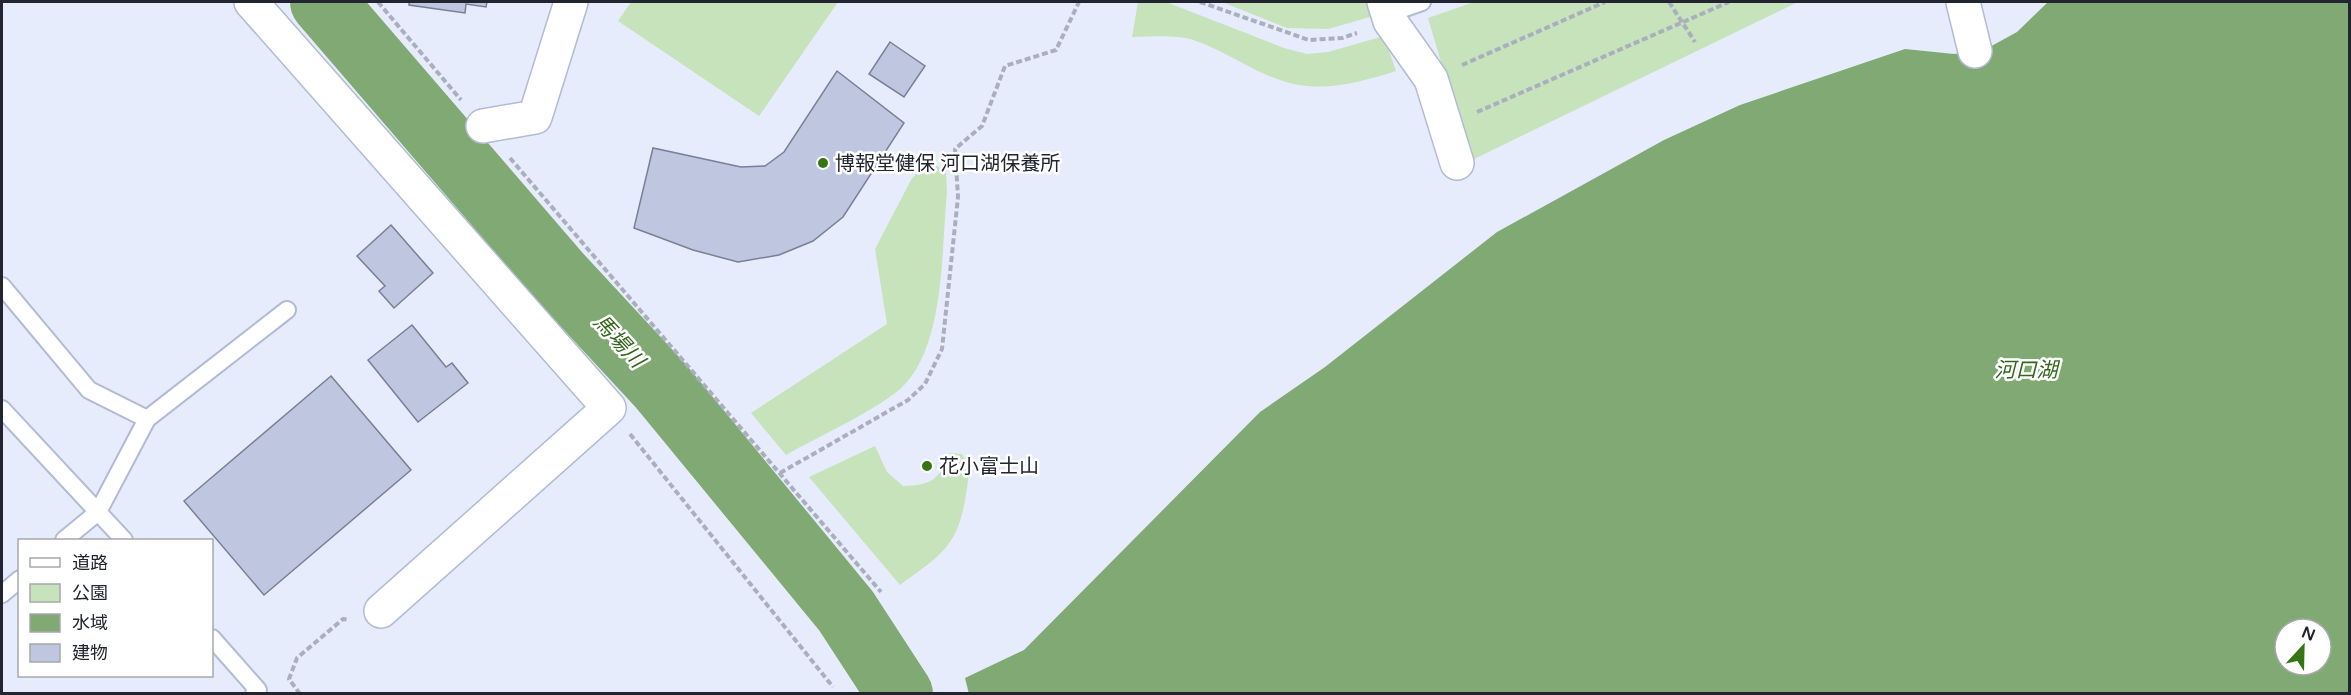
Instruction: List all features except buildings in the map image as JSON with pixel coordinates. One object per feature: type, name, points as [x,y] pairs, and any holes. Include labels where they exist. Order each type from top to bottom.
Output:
[{"type":"street","points":[[251,2],[609,408],[381,611]]},
{"type":"street","points":[[483,126],[535,117],[571,2]]},
{"type":"street","points":[[1963,2],[1975,51]]},
{"type":"street","points":[[1387,12],[1431,79],[1457,163]]},
{"type":"lane","points":[[1387,12],[1422,2]]},
{"type":"lane","points":[[2,286],[89,390],[147,419]]},
{"type":"lane","points":[[65,539],[98,512],[147,419],[287,310]]},
{"type":"lane","points":[[2,409],[123,539]]},
{"type":"lane","points":[[2,594],[18,581]]},
{"type":"lane","points":[[213,639],[258,690],[254,693]]},
{"type":"path","points":[[378,2],[881,592]]},
{"type":"path","points":[[780,473],[908,400],[925,384],[942,349],[947,317],[958,197],[955,149],[982,126],[1005,66],[1056,50],[1079,2]]},
{"type":"path","points":[[1200,2],[1309,40],[1342,38],[1387,12]]},
{"type":"path","points":[[1431,79],[1605,2]]},
{"type":"path","points":[[1669,2],[1695,42]]},
{"type":"path","points":[[1446,127],[1729,2]]},
{"type":"path","points":[[609,408],[833,687]]},
{"type":"path","points":[[300,693],[289,678],[297,658],[343,619],[364,623],[381,611]]},
{"type":"green space","points":[[631,2],[838,2],[759,116],[618,21]]},
{"type":"green space","points":[[1138,2],[1166,2],[1284,48],[1307,54],[1328,52],[1384,36],[1396,71],[1340,85],[1318,87],[1291,83],[1263,73],[1196,41],[1165,36],[1132,37]]},
{"type":"green space","points":[[1222,2],[1372,2],[1377,15],[1328,29],[1287,28]]},
{"type":"green space","points":[[1474,2],[1798,2],[1470,161],[1428,18]]},
{"type":"green space","points":[[924,164],[935,164],[946,173],[947,192],[938,301],[923,355],[911,377],[894,394],[855,419],[786,455],[751,413],[887,324],[875,249],[911,180]]},
{"type":"green space","points":[[875,446],[887,472],[903,486],[921,484],[933,479],[942,469],[950,453],[962,454],[968,469],[963,512],[952,538],[937,557],[900,585],[809,477]]},
{"type":"water","name":"河口湖","points":[[2048,2],[2349,2],[2349,693],[969,694],[965,678],[1024,650],[1260,412],[1325,367],[1497,232],[1664,140],[1740,105],[1905,49],[1954,54],[1986,49],[2017,32]]},
{"type":"waterway","name":"馬場川","points":[[323,2],[559,276],[661,386],[846,611],[900,694]]},
{"type":"place","name":"博報堂健保 河口湖保養所","points":[[823,163]]},
{"type":"place","name":"花小富士山","points":[[927,466]]}]
